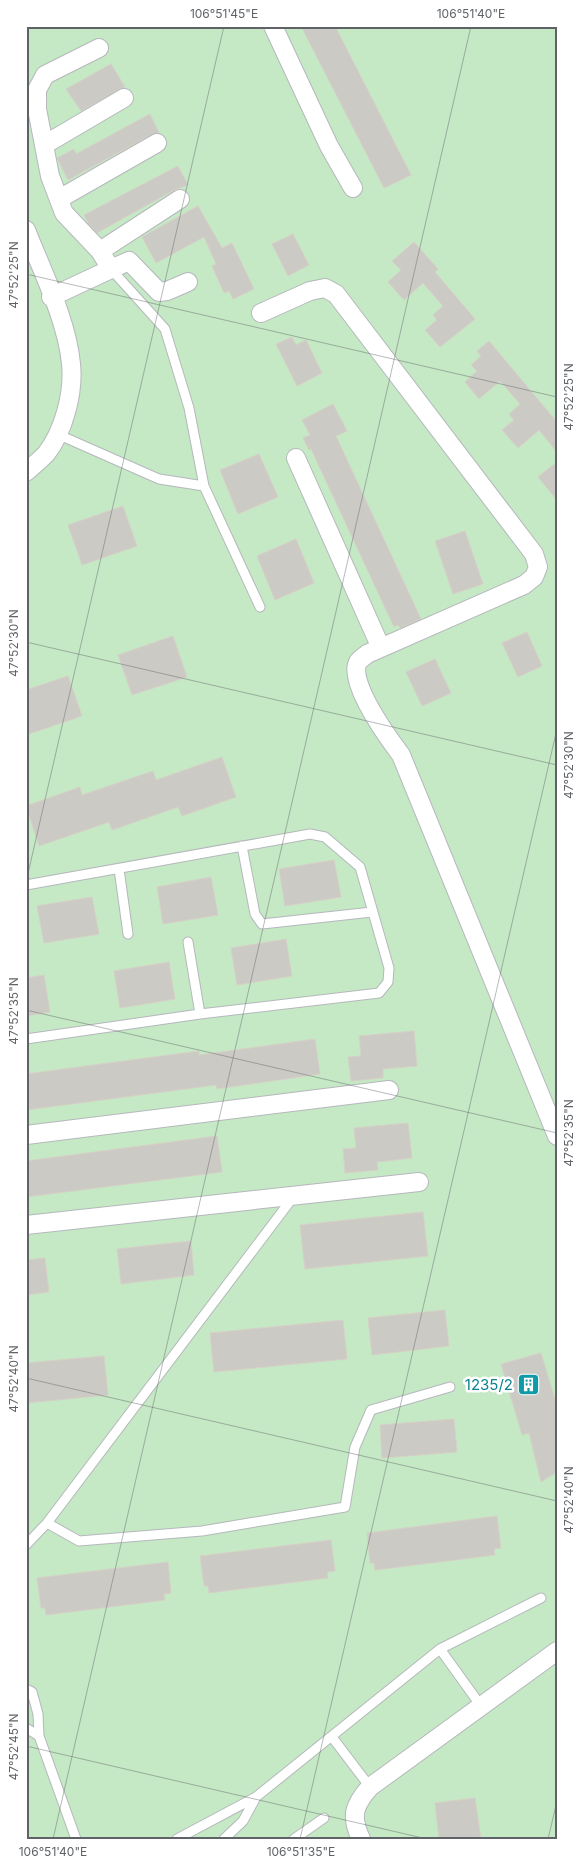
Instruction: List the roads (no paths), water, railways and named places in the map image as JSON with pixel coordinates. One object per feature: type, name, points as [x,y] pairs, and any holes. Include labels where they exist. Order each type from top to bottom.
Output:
[{"type":"street","points":[[273,26],[330,146],[353,188]]},
{"type":"street","points":[[99,48],[45,74],[37,90],[37,108],[50,176],[64,213],[100,251],[111,269]]},
{"type":"street","points":[[44,145],[124,98]]},
{"type":"street","points":[[58,199],[157,143]]},
{"type":"street","points":[[100,251],[180,200]]},
{"type":"street","points":[[26,230],[63,329],[71,364],[69,396],[57,434],[46,453],[26,472]]},
{"type":"street","points":[[52,297],[129,261],[159,292],[167,291],[188,282]]},
{"type":"street","points":[[261,313],[310,291],[325,288],[336,294],[534,554],[538,567],[534,577],[524,585],[367,654],[358,662],[356,673],[368,706],[401,755],[557,1136]]},
{"type":"street","points":[[296,458],[381,648]]},
{"type":"street","points":[[26,1135],[389,1090]]},
{"type":"street","points":[[26,1225],[419,1182]]},
{"type":"street","points":[[361,1839],[354,1818],[356,1802],[370,1787],[557,1651]]},
{"type":"lane","points":[[111,269],[165,329],[189,408],[204,486],[260,607]]},
{"type":"lane","points":[[57,434],[159,478],[204,486]]},
{"type":"lane","points":[[26,885],[310,834],[325,838],[360,868],[389,968],[388,982],[379,993],[200,1014],[26,1039]]},
{"type":"lane","points":[[242,846],[255,914],[262,924],[372,912]]},
{"type":"lane","points":[[119,869],[128,934]]},
{"type":"lane","points":[[188,942],[200,1014]]},
{"type":"lane","points":[[26,1545],[47,1523],[294,1196]]},
{"type":"lane","points":[[47,1523],[79,1541],[202,1531],[345,1507],[354,1447],[371,1410],[450,1387]]},
{"type":"lane","points":[[176,1839],[256,1797],[440,1649],[540,1598]]},
{"type":"lane","points":[[440,1649],[481,1706]]},
{"type":"lane","points":[[26,1689],[32,1692],[38,1714],[39,1736],[76,1839]]},
{"type":"lane","points":[[26,1728],[39,1736]]},
{"type":"lane","points":[[332,1737],[370,1787]]},
{"type":"lane","points":[[224,1839],[242,1821],[256,1797]]},
{"type":"lane","points":[[294,1839],[324,1818]]},
{"type":"place","name":"1235/2","points":[[529,1385]]}]
